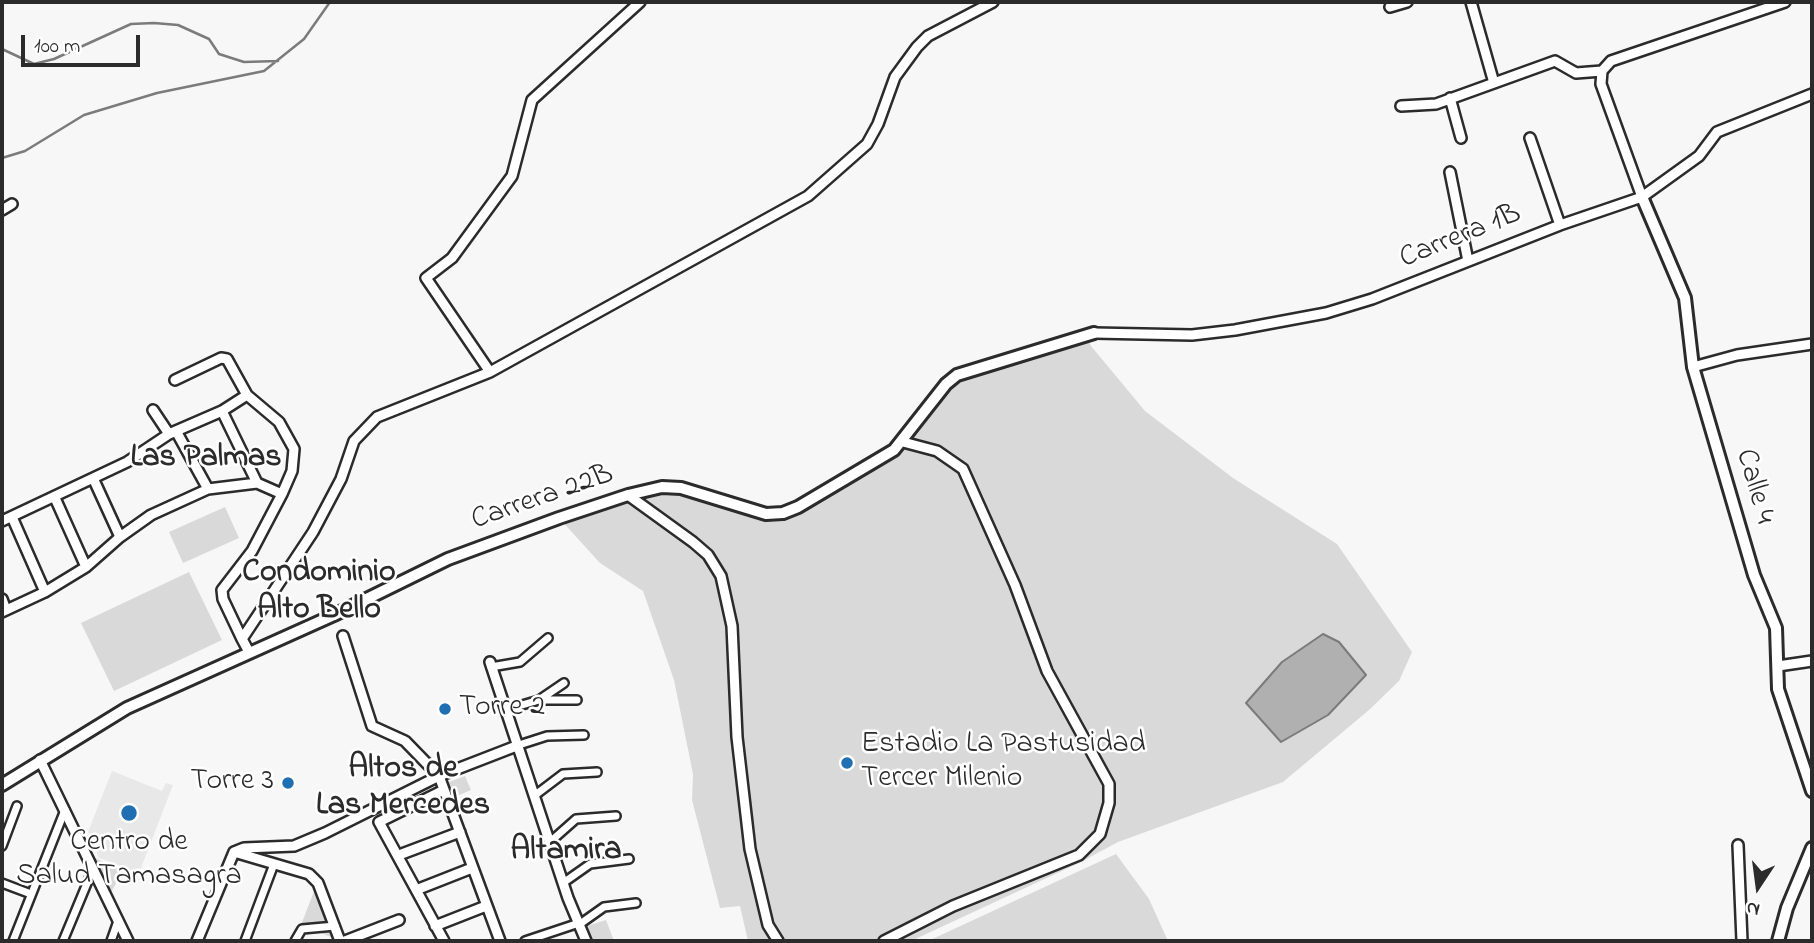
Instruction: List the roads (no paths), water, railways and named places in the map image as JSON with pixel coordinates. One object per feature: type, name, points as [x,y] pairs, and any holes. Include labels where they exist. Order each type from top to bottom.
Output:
[{"type":"street","points":[[490,372],[426,278],[452,258],[512,176],[532,100],[640,2]]},
{"type":"street","points":[[242,639],[313,532],[341,479],[354,441],[377,417],[490,372],[808,196],[867,144],[878,124],[895,77],[917,47],[928,36],[993,2]]},
{"type":"street","points":[[1390,7],[1406,2]]},
{"type":"street","points":[[1471,2],[1494,83]]},
{"type":"street","points":[[1642,197],[1601,84],[1602,71],[1611,61],[1785,2]]},
{"type":"street","points":[[1401,106],[1436,104],[1555,61],[1576,73],[1602,71]]},
{"type":"street","name":"Carrera 1B","points":[[1094,333],[1192,335],[1283,323],[1372,299],[1560,225],[1642,197],[1699,156],[1717,132],[1812,94]]},
{"type":"street","points":[[1450,98],[1461,138]]},
{"type":"street","points":[[1530,138],[1560,225]]},
{"type":"street","points":[[1450,172],[1468,261]]},
{"type":"street","name":"Calle 4","points":[[1642,197],[1685,298],[1693,367],[1754,575],[1776,628],[1778,690],[1812,791]]},
{"type":"street","points":[[2,210],[12,204]]},
{"type":"street","name":"Carrera 22B","points":[[2,785],[127,709],[447,559],[628,495],[662,487],[681,488],[766,514],[782,513],[798,507],[903,442],[946,384],[957,375],[1094,333]]},
{"type":"street","points":[[1693,367],[1737,355],[1812,344]]},
{"type":"street","points":[[175,380],[224,358],[247,395],[279,422],[294,449],[292,471],[282,494],[252,551],[222,590],[223,598],[249,652]]},
{"type":"street","points":[[2,521],[127,462],[172,433],[222,411],[247,395]]},
{"type":"street","points":[[153,410],[172,433],[208,489]]},
{"type":"street","points":[[222,411],[257,483]]},
{"type":"street","points":[[884,941],[953,906],[1079,855],[1100,834],[1109,803],[1109,784],[1047,671],[1015,585],[963,469],[937,451],[903,442]]},
{"type":"street","points":[[93,478],[120,537]]},
{"type":"street","points":[[2,599],[4,611],[45,592],[86,567],[120,537],[151,515],[208,489],[257,483],[282,494]]},
{"type":"street","points":[[628,495],[708,555],[721,576],[732,626],[737,737],[750,849],[768,925],[778,941]]},
{"type":"street","points":[[55,498],[86,567]]},
{"type":"street","points":[[12,517],[45,592]]},
{"type":"street","points":[[343,636],[372,726],[405,741],[439,776],[500,941]]},
{"type":"street","points":[[548,638],[520,662],[491,665],[563,883],[586,941]]},
{"type":"street","points":[[1778,667],[1812,661]]},
{"type":"street","points":[[539,700],[564,683]]},
{"type":"street","points":[[505,710],[539,700],[577,700]]},
{"type":"street","points":[[197,941],[234,852],[244,848],[294,846],[325,834],[439,776],[519,745],[547,736],[584,735]]},
{"type":"street","points":[[40,760],[128,941]]},
{"type":"street","points":[[534,796],[563,774],[597,772]]},
{"type":"street","points":[[444,790],[379,822],[444,941]]},
{"type":"street","points":[[2,846],[17,806]]},
{"type":"street","points":[[13,941],[65,810]]},
{"type":"street","points":[[550,842],[576,819],[615,816]]},
{"type":"street","points":[[399,855],[460,832]]},
{"type":"street","points":[[1738,845],[1742,941]]},
{"type":"street","points":[[1778,941],[1787,908],[1812,848]]},
{"type":"street","points":[[234,852],[296,869],[318,883],[343,941],[399,920]]},
{"type":"street","points":[[563,883],[590,864],[629,859]]},
{"type":"street","points":[[246,941],[274,864]]},
{"type":"street","points":[[416,890],[472,868]]},
{"type":"street","points":[[63,941],[93,869]]},
{"type":"street","points":[[2,883],[31,894]]},
{"type":"street","points":[[525,941],[580,924],[604,907],[636,903]]},
{"type":"street","points":[[435,926],[486,905]]},
{"type":"street","points":[[111,941],[118,921]]},
{"type":"street","points":[[295,941],[302,929],[335,926]]},
{"type":"waterway","points":[[2,158],[25,151],[84,115],[157,93],[264,71],[304,39],[330,2]]},
{"type":"waterway","points":[[2,49],[34,64],[54,59],[131,24],[154,23],[178,25],[209,39],[219,54],[244,62],[278,61]]},
{"type":"place","name":"Torre 2","points":[[445,709]]},
{"type":"place","name":"Estadio La Pastusidad Tercer Milenio","points":[[847,763]]},
{"type":"place","name":"Torre 3","points":[[288,783]]},
{"type":"place","name":"Centro de Salud Tamasagra","points":[[129,813]]},
{"type":"district","name":"Las Palmas","points":[[206,460]]},
{"type":"district","name":"Condominio Alto Bello","points":[[319,594]]},
{"type":"district","name":"Altos de Las Mercedes","points":[[403,790]]},
{"type":"district","name":"Altamira","points":[[566,853]]}]
